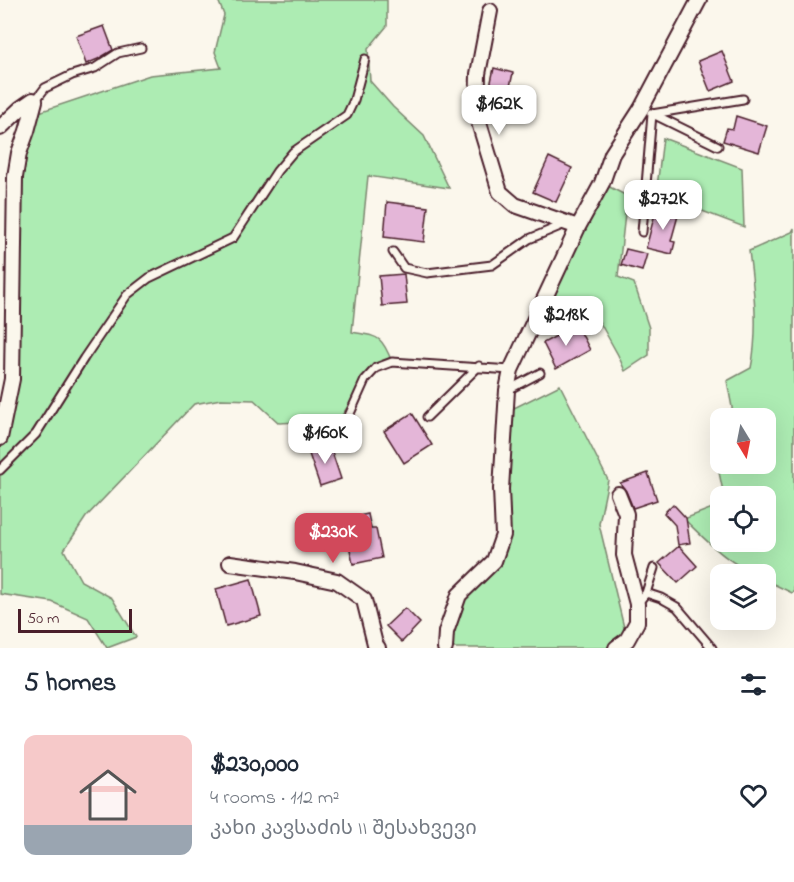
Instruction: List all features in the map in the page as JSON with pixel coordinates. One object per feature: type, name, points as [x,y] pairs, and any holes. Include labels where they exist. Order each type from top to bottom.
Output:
[{"type":"street","points":[[445,648],[446,632],[459,595],[494,561],[503,535],[501,489],[507,390],[511,370],[573,225],[602,183],[612,154],[646,111],[699,0]]},
{"type":"street","points":[[490,11],[478,74],[477,116],[500,192],[515,205],[573,225]]},
{"type":"street","points":[[0,128],[20,109],[33,100],[35,101],[19,153],[15,177],[12,379],[0,438]]},
{"type":"street","points":[[616,648],[627,640],[637,622],[637,604],[624,555],[626,514],[618,494]]},
{"type":"street","points":[[230,563],[296,572],[336,581],[364,600],[374,647]]},
{"type":"lane","points":[[35,101],[45,88],[72,75],[94,68],[118,53],[141,48]]},
{"type":"lane","points":[[0,470],[36,434],[127,295],[156,274],[233,238],[277,171],[293,152],[347,115],[354,100],[366,59]]},
{"type":"lane","points":[[646,111],[743,99]]},
{"type":"lane","points":[[646,111],[718,146]]},
{"type":"lane","points":[[642,232],[646,111]]},
{"type":"lane","points":[[393,252],[404,268],[427,273],[492,265],[529,239],[573,225]]},
{"type":"lane","points":[[339,438],[365,380],[376,368],[392,362],[479,366],[511,370]]},
{"type":"lane","points":[[427,417],[479,366]]},
{"type":"lane","points":[[507,390],[540,373]]},
{"type":"lane","points":[[637,604],[646,593],[654,568]]},
{"type":"lane","points":[[646,593],[662,598],[677,607],[712,648]]},
{"type":"green space","points":[[218,0],[387,0],[387,26],[368,49],[370,81],[393,107],[424,136],[449,188],[368,176],[352,332],[378,338],[385,346],[392,362],[367,379],[339,420],[279,423],[254,400],[221,399],[194,404],[86,517],[64,550],[81,581],[112,598],[136,637],[107,648],[88,618],[52,602],[0,594],[0,438],[12,379],[14,217],[33,114],[150,75],[221,68],[215,52],[224,15]]},
{"type":"green space","points":[[663,138],[742,168],[744,227],[697,209],[657,187]]},
{"type":"green space","points":[[602,183],[627,196],[618,277],[634,283],[649,328],[649,355],[625,371],[589,303],[523,343]]},
{"type":"green space","points":[[794,228],[794,592],[792,593],[776,585],[776,564],[736,564],[720,552],[776,552],[776,486],[722,486],[719,474],[776,474],[776,408],[732,408],[727,381],[751,368],[755,324],[749,251],[792,232]]},
{"type":"green space","points":[[560,385],[608,480],[599,524],[627,640],[616,648],[445,648],[459,595],[494,561],[503,535],[506,412]]},
{"type":"green space","points":[[710,509],[710,544],[684,519]]},
{"type":"building","points":[[104,26],[113,50],[86,64],[76,36]]},
{"type":"building","points":[[722,51],[734,81],[710,91],[698,61]]},
{"type":"building","points":[[494,68],[513,73],[505,109],[486,105]]},
{"type":"building","points":[[736,116],[767,126],[759,152],[723,141],[727,128],[733,129]]},
{"type":"building","points":[[549,157],[572,168],[556,202],[533,192]]},
{"type":"building","points":[[387,202],[428,207],[424,242],[384,237]]},
{"type":"building","points":[[657,206],[679,212],[671,241],[675,242],[672,254],[646,248]]},
{"type":"building","points":[[626,249],[647,254],[642,271],[621,265]]},
{"type":"building","points":[[404,274],[407,304],[382,306],[379,276]]},
{"type":"building","points":[[577,325],[590,350],[556,369],[543,343]]},
{"type":"building","points":[[412,413],[432,445],[404,463],[384,431]]},
{"type":"building","points":[[329,443],[341,479],[320,486],[308,451]]},
{"type":"building","points":[[648,473],[657,500],[633,508],[620,483]]},
{"type":"building","points":[[673,504],[686,518],[690,543],[678,545],[675,525],[664,513]]},
{"type":"building","points":[[368,514],[371,529],[376,529],[382,558],[353,564],[347,535],[334,537],[331,522]]},
{"type":"building","points":[[679,546],[697,566],[678,583],[659,563]]},
{"type":"building","points":[[251,579],[261,616],[226,626],[216,589]]},
{"type":"building","points":[[405,608],[420,623],[402,642],[386,626]]}]
